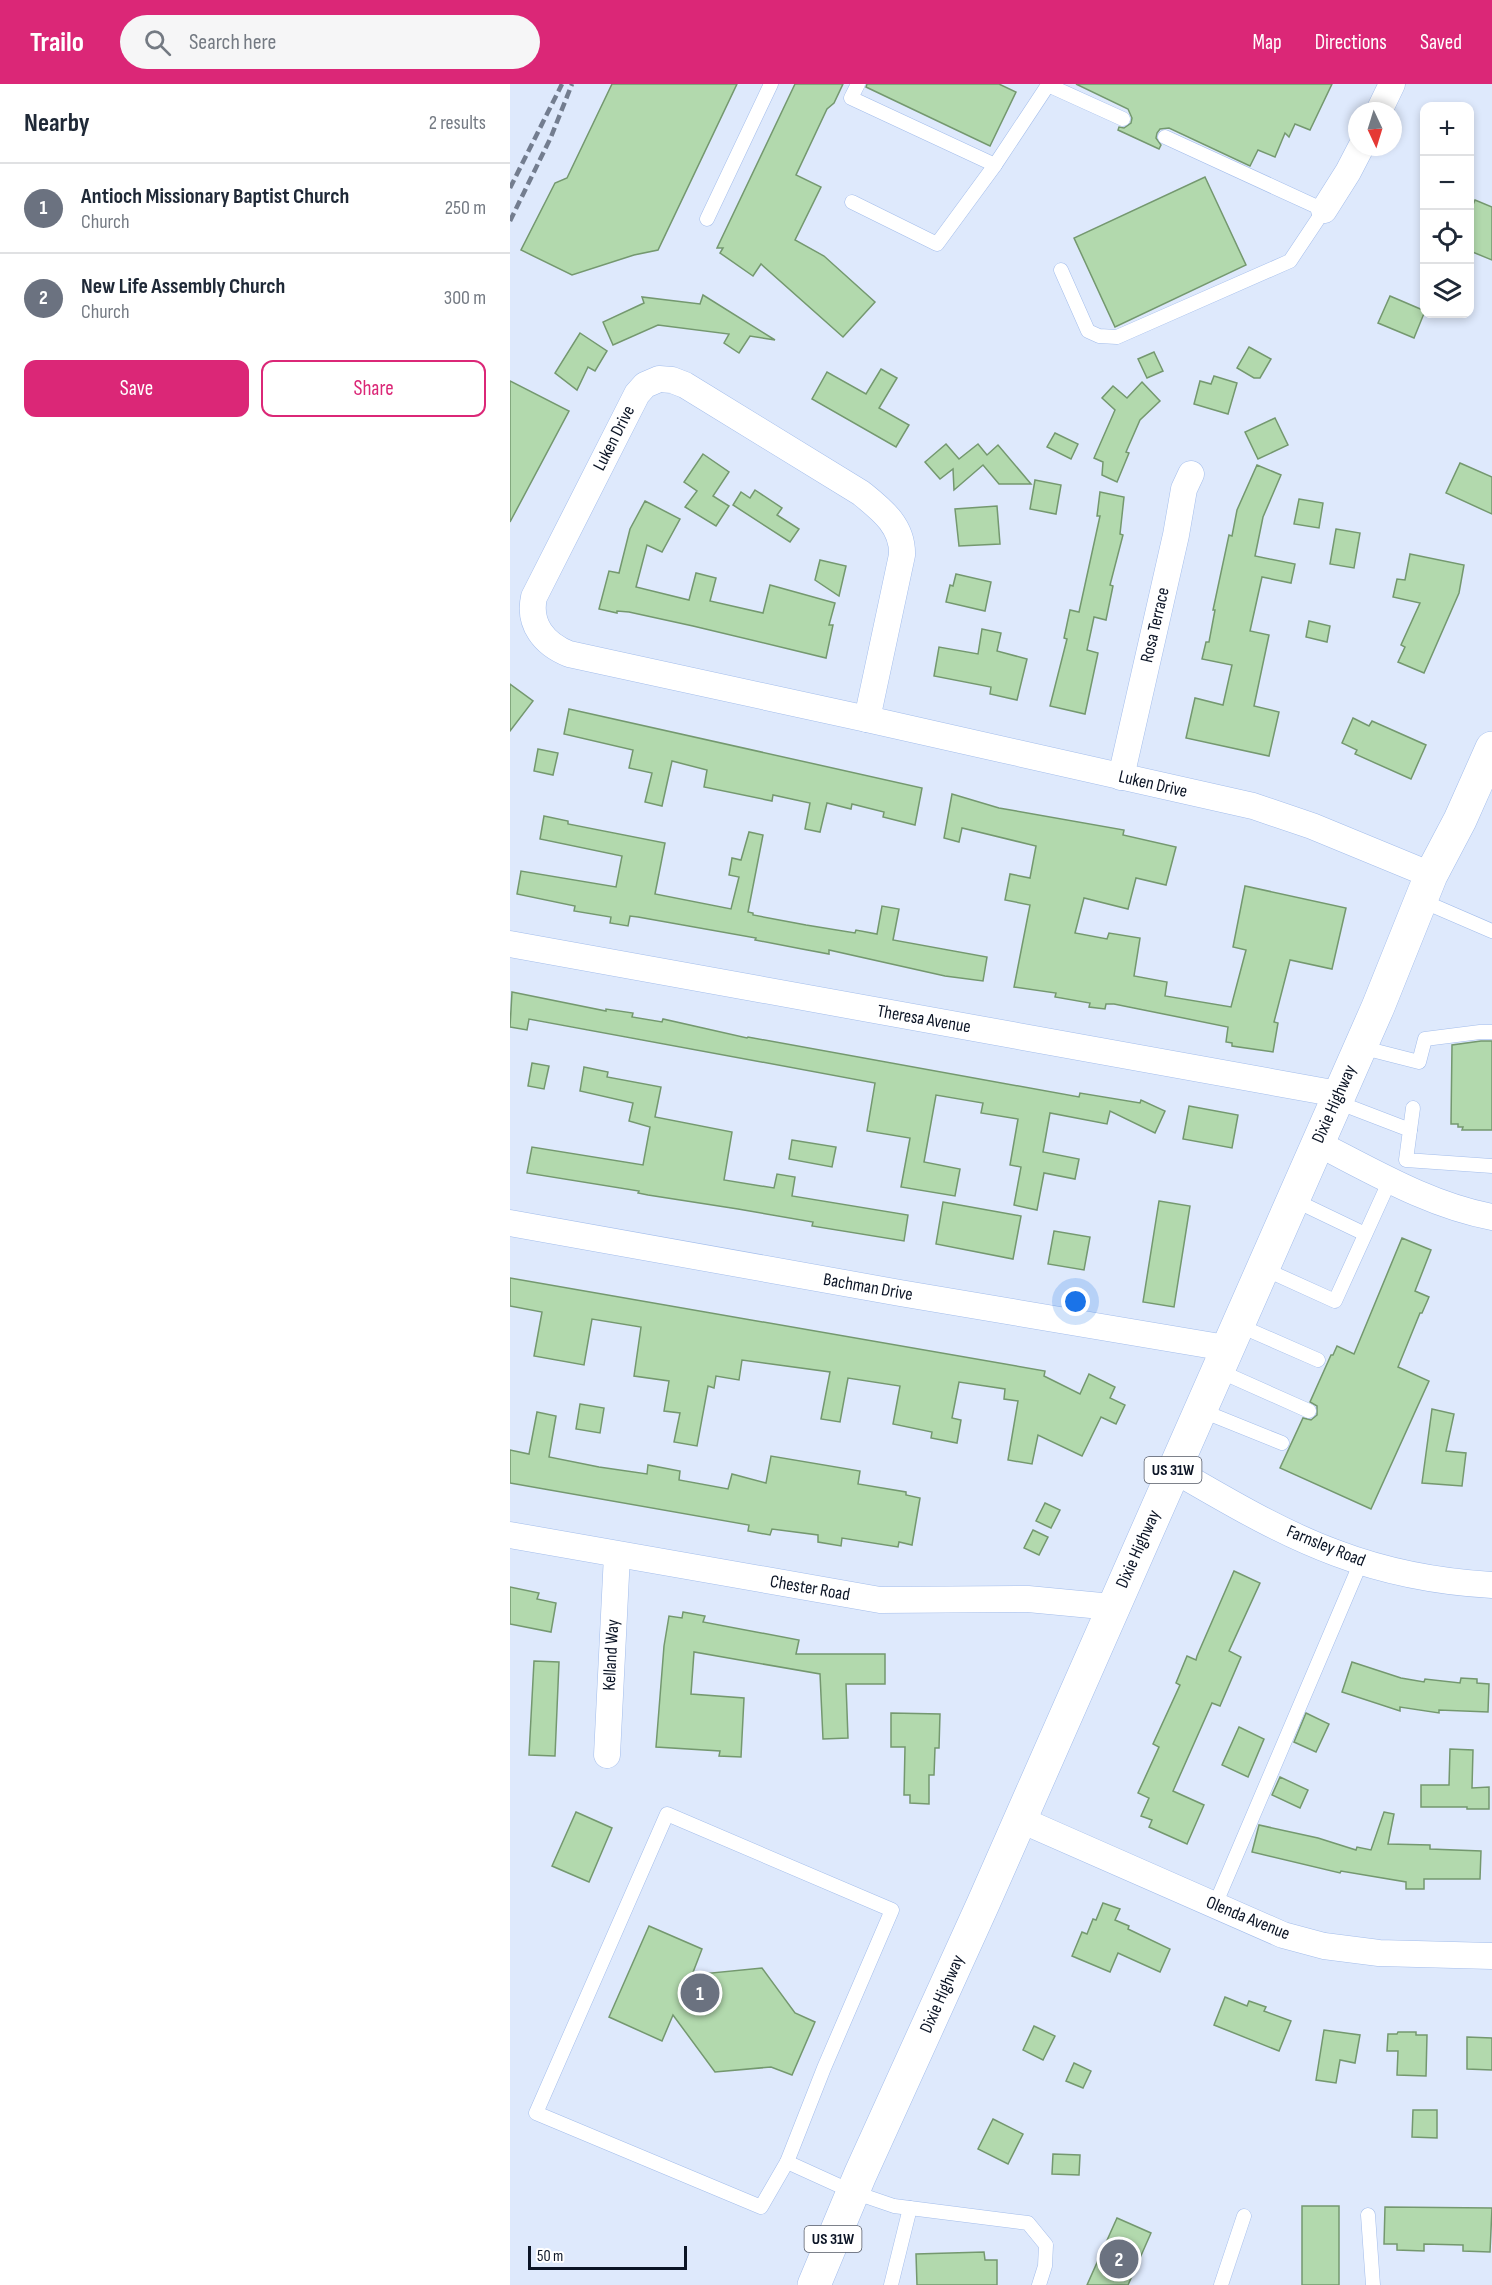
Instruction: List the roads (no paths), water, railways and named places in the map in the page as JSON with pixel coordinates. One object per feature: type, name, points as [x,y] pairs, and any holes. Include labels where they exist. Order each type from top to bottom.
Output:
[{"type":"main road","name":"Dixie Highway","points":[[814,2285],[853,2192],[1360,1047],[1426,888],[1492,748]]},
{"type":"street","points":[[1383,102],[1392,84]]},
{"type":"street","points":[[1324,210],[1356,156]]},
{"type":"street","name":"Luken Drive","points":[[867,719],[902,555],[900,533],[884,512],[861,493],[685,385],[672,380],[659,380],[645,385],[637,394],[534,597],[533,619],[541,634],[558,650],[1273,812],[1426,888]]},
{"type":"street","name":"Rosa Terrace","points":[[1121,777],[1176,535],[1184,489],[1191,474]]},
{"type":"street","name":"Theresa Avenue","points":[[510,944],[1336,1098]]},
{"type":"street","points":[[1317,1143],[1422,1197],[1492,1216]]},
{"type":"street","name":"Bachman Drive","points":[[510,1223],[900,1293],[1226,1347]]},
{"type":"street","name":"Farnsley Road","points":[[1174,1470],[1314,1544],[1361,1562],[1430,1579],[1492,1585]]},
{"type":"street","name":"Chester Road","points":[[510,1535],[880,1600],[1028,1599],[1112,1607]]},
{"type":"street","name":"Kelland Way","points":[[607,1755],[617,1555]]},
{"type":"street","name":"Olenda Avenue","points":[[1019,1819],[1283,1935],[1324,1946],[1379,1953],[1492,1956]]},
{"type":"lane","points":[[707,219],[771,84]]},
{"type":"lane","points":[[858,84],[851,98],[995,165]]},
{"type":"lane","points":[[852,202],[937,244],[995,165],[1047,84],[1123,119]]},
{"type":"lane","points":[[1061,270],[1088,331],[1099,336],[1117,337],[1290,261],[1324,210],[1165,137]]},
{"type":"lane","points":[[1426,888],[1492,931]]},
{"type":"lane","points":[[1360,1047],[1419,1062],[1425,1039],[1492,1032]]},
{"type":"lane","points":[[1336,1098],[1410,1130]]},
{"type":"lane","points":[[1413,1108],[1406,1160],[1492,1166]]},
{"type":"lane","points":[[1262,1268],[1335,1301],[1390,1180]]},
{"type":"lane","points":[[1292,1199],[1365,1234]]},
{"type":"lane","points":[[1226,1347],[1318,1360]]},
{"type":"lane","points":[[1226,1347],[1309,1410]]},
{"type":"lane","points":[[1200,1410],[1282,1443]]},
{"type":"lane","points":[[1215,1905],[1361,1562]]},
{"type":"lane","points":[[667,1814],[892,1910],[824,2068],[788,2162],[761,2207],[536,2113],[667,1814]]},
{"type":"lane","points":[[788,2162],[853,2192],[894,2206],[1028,2223],[1046,2245],[1045,2266],[1039,2285]]},
{"type":"lane","points":[[891,2285],[910,2208]]},
{"type":"lane","points":[[1368,2215],[1372,2285]]},
{"type":"lane","points":[[1221,2285],[1244,2216]]},
{"type":"railway","points":[[510,188],[562,84]]},
{"type":"railway","points":[[510,221],[551,137],[572,84]]},
{"type":"place","name":"Antioch Missionary Baptist Church","points":[[700,1993]]},
{"type":"place","name":"New Life Assembly Church","points":[[1119,2259]]}]
